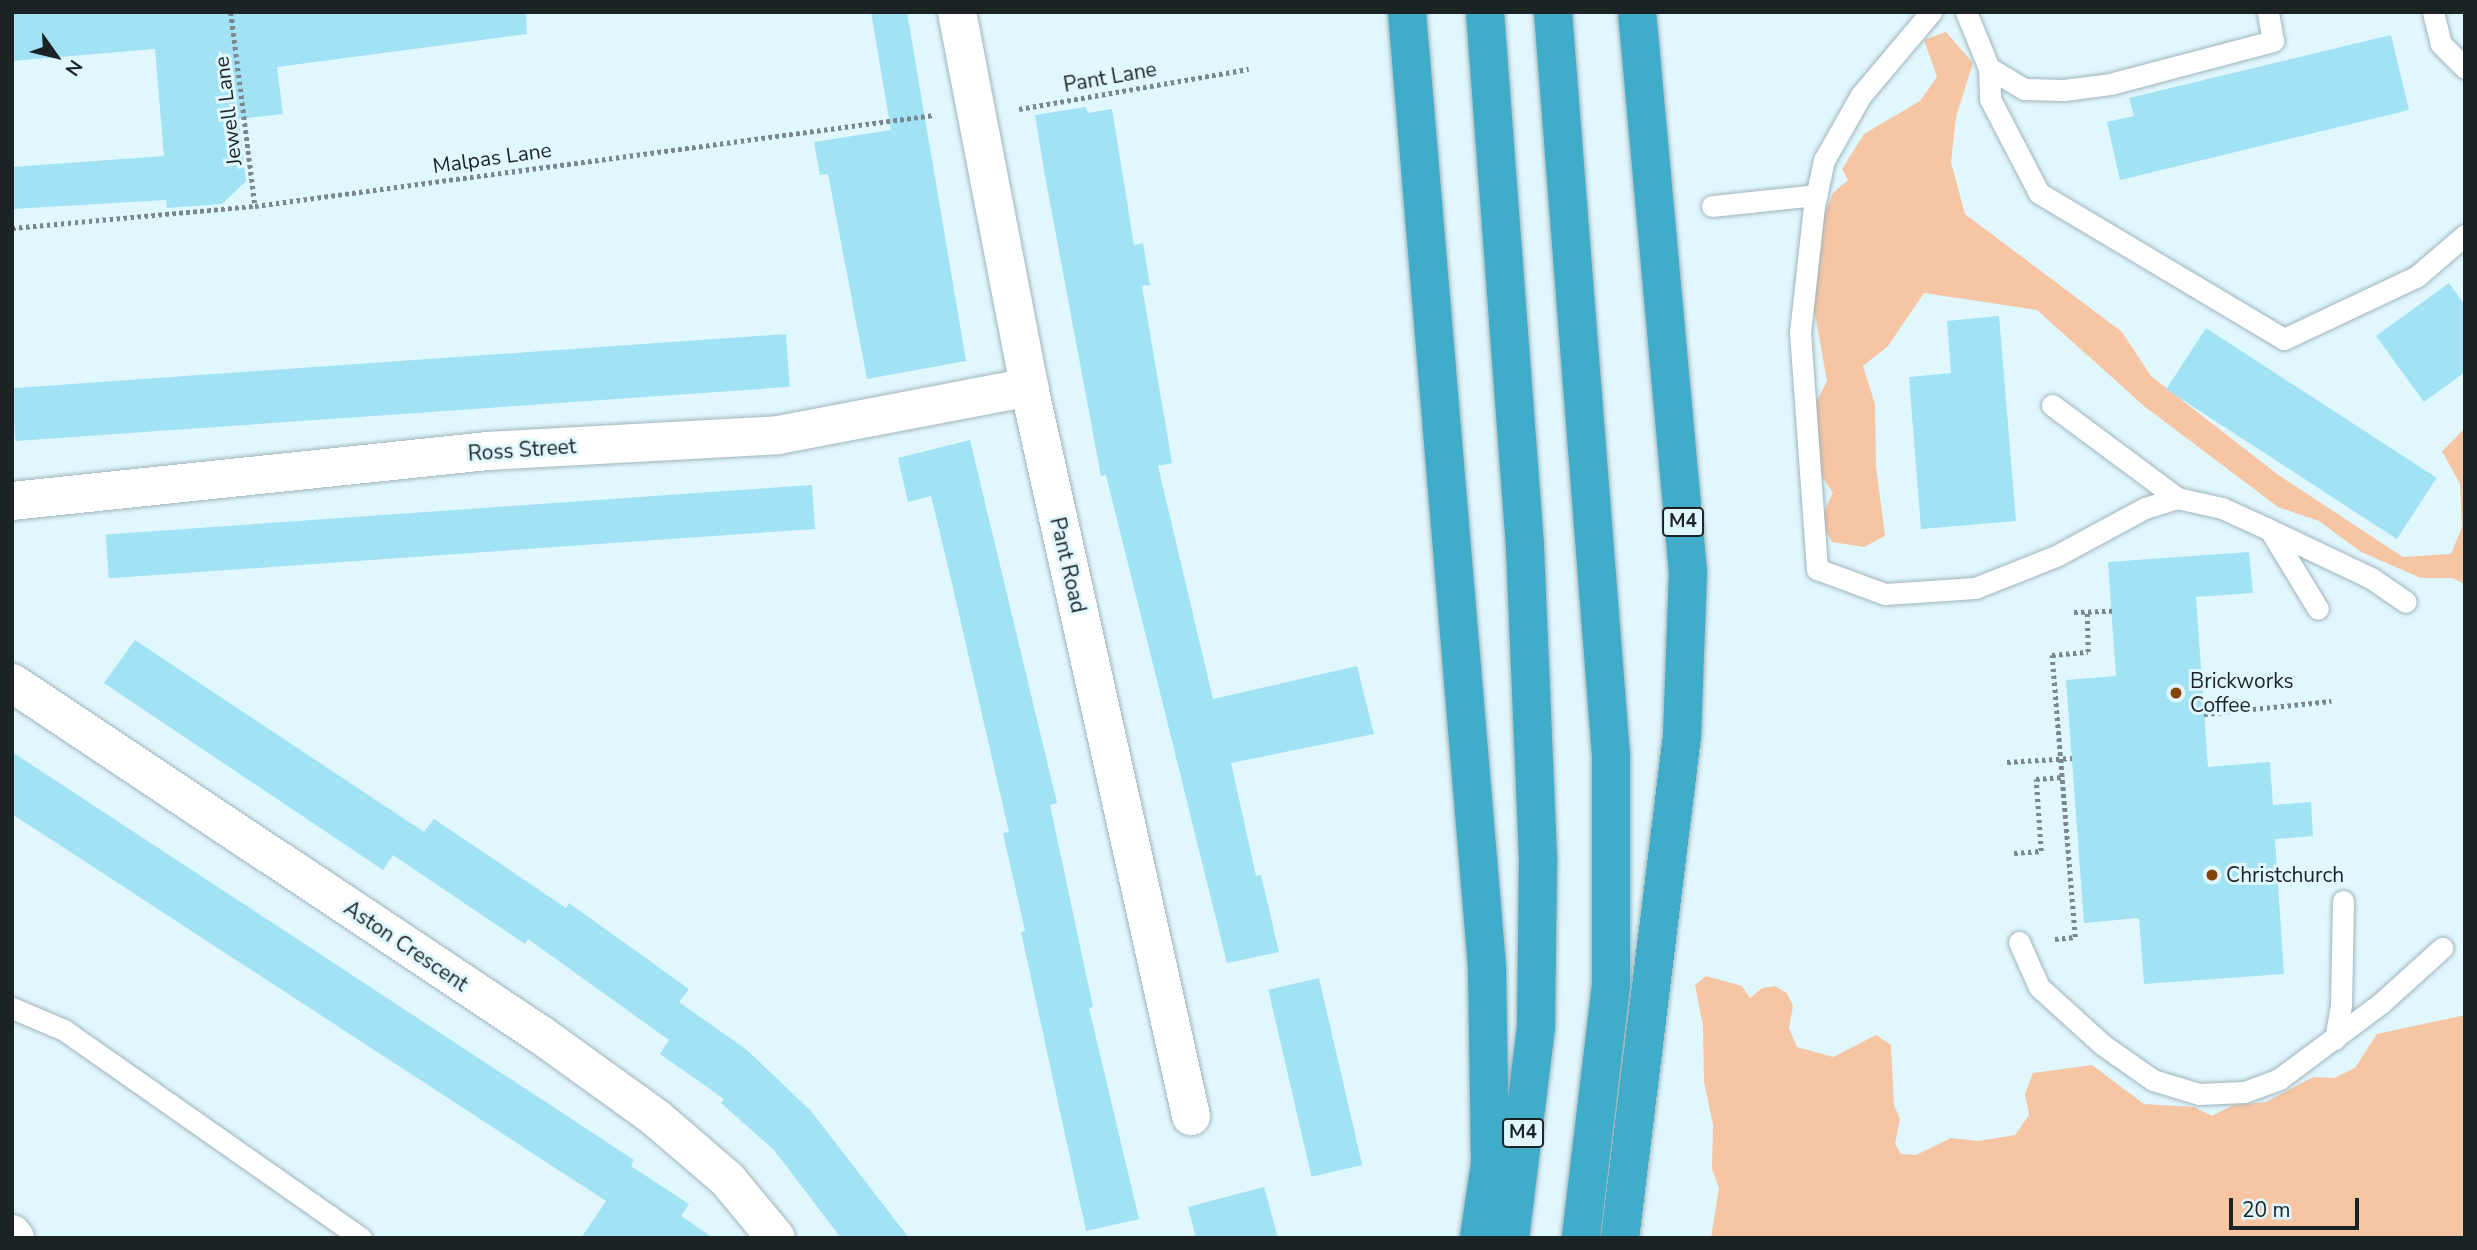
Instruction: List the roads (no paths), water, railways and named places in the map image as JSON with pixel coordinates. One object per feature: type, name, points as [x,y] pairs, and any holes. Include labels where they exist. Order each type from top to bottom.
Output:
[{"type":"highway","name":"M4","points":[[1407,12],[1486,953],[1490,1164],[1479,1238]]},
{"type":"highway","name":"M4","points":[[1485,12],[1525,547],[1538,863],[1536,1027],[1510,1238]]},
{"type":"highway","points":[[1553,12],[1611,756],[1611,985],[1581,1238]]},
{"type":"highway","name":"M4","points":[[1620,1238],[1682,736],[1688,572],[1637,12]]},
{"type":"street","name":"Pant Road","points":[[957,12],[1029,387],[1191,1115]]},
{"type":"street","name":"Ross Street","points":[[12,501],[487,451],[778,435],[1029,387]]},
{"type":"street","name":"Aston Crescent","points":[[12,683],[541,1035],[656,1118],[728,1180],[776,1238]]},
{"type":"lane","points":[[1931,12],[1861,95],[1824,160],[1816,195],[1805,257],[1800,332],[1817,569],[1885,594],[1975,588],[2056,556],[2145,508],[2177,498]]},
{"type":"lane","points":[[1966,12],[1989,68],[1990,99],[2039,193],[2284,339],[2416,277],[2465,235]]},
{"type":"lane","points":[[1989,68],[2024,89],[2064,90],[2110,84],[2273,41],[2268,12]]},
{"type":"lane","points":[[2433,12],[2441,44],[2465,68]]},
{"type":"lane","points":[[1712,206],[1816,195]]},
{"type":"lane","points":[[2052,405],[2177,498],[2222,508],[2268,528],[2371,578],[2406,602]]},
{"type":"lane","points":[[2268,528],[2318,609]]},
{"type":"lane","points":[[2335,1039],[2342,1005],[2343,901]]},
{"type":"lane","points":[[2019,942],[2039,987],[2130,1067],[2173,1090],[2221,1094],[2264,1086],[2335,1039],[2442,948]]},
{"type":"lane","points":[[12,1008],[64,1030],[360,1238]]},
{"type":"place","name":"Brickworks Coffee","points":[[2176,693]]},
{"type":"place","name":"Christchurch","points":[[2212,875]]}]
